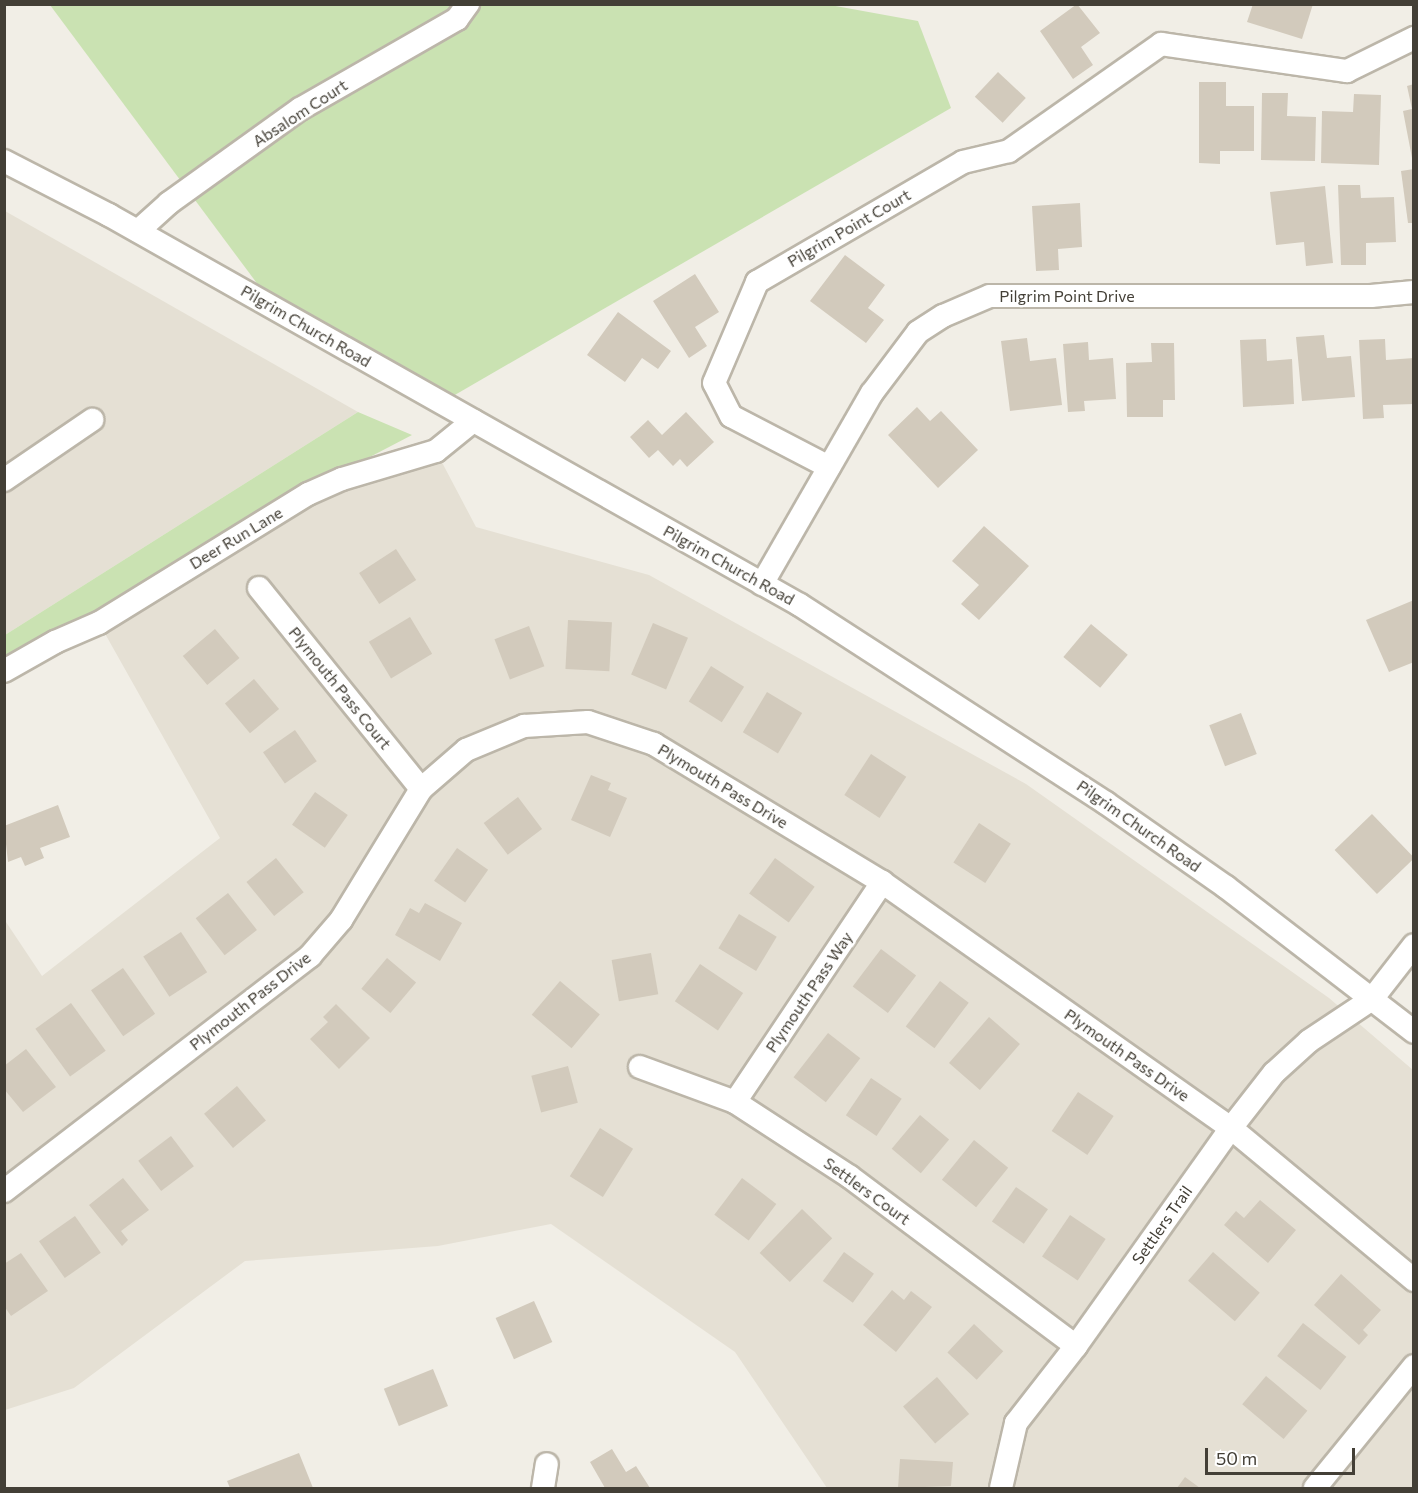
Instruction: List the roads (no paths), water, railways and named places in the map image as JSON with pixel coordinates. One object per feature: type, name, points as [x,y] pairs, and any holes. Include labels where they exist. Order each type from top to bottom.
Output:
[{"type":"street","name":"Absalom Court","points":[[138,231],[169,203],[300,110],[457,19],[468,4]]},
{"type":"street","name":"Pilgrim Point Court","points":[[829,467],[731,416],[714,383],[757,282],[963,162],[1010,151],[1161,44],[1347,71],[1413,38]]},
{"type":"street","name":"Pilgrim Church Road","points":[[4,160],[138,231],[762,584],[1034,753],[1226,887],[1413,1032]]},
{"type":"street","name":"Pilgrim Point Drive","points":[[762,584],[872,393],[918,332],[943,316],[990,296],[1371,296],[1413,291]]},
{"type":"street","points":[[4,480],[92,420]]},
{"type":"street","name":"Deer Run Lane","points":[[4,671],[54,642],[99,623],[309,494],[342,479],[436,452],[472,421]]},
{"type":"street","name":"Plymouth Pass Court","points":[[259,588],[421,789]]},
{"type":"street","name":"Plymouth Pass Drive","points":[[4,1191],[310,956],[341,920],[421,789],[466,750],[524,726],[588,722],[654,744],[882,882],[1231,1128],[1413,1281]]},
{"type":"street","name":"Plymouth Pass Way","points":[[735,1102],[882,882]]},
{"type":"street","name":"Settlers Trail","points":[[1001,1488],[1016,1423],[1076,1346],[1231,1128],[1274,1073],[1309,1041],[1372,999],[1413,945]]},
{"type":"street","name":"Settlers Court","points":[[640,1067],[735,1102],[850,1177],[1076,1346]]},
{"type":"street","points":[[1315,1488],[1413,1366]]},
{"type":"street","points":[[543,1488],[547,1464]]}]
